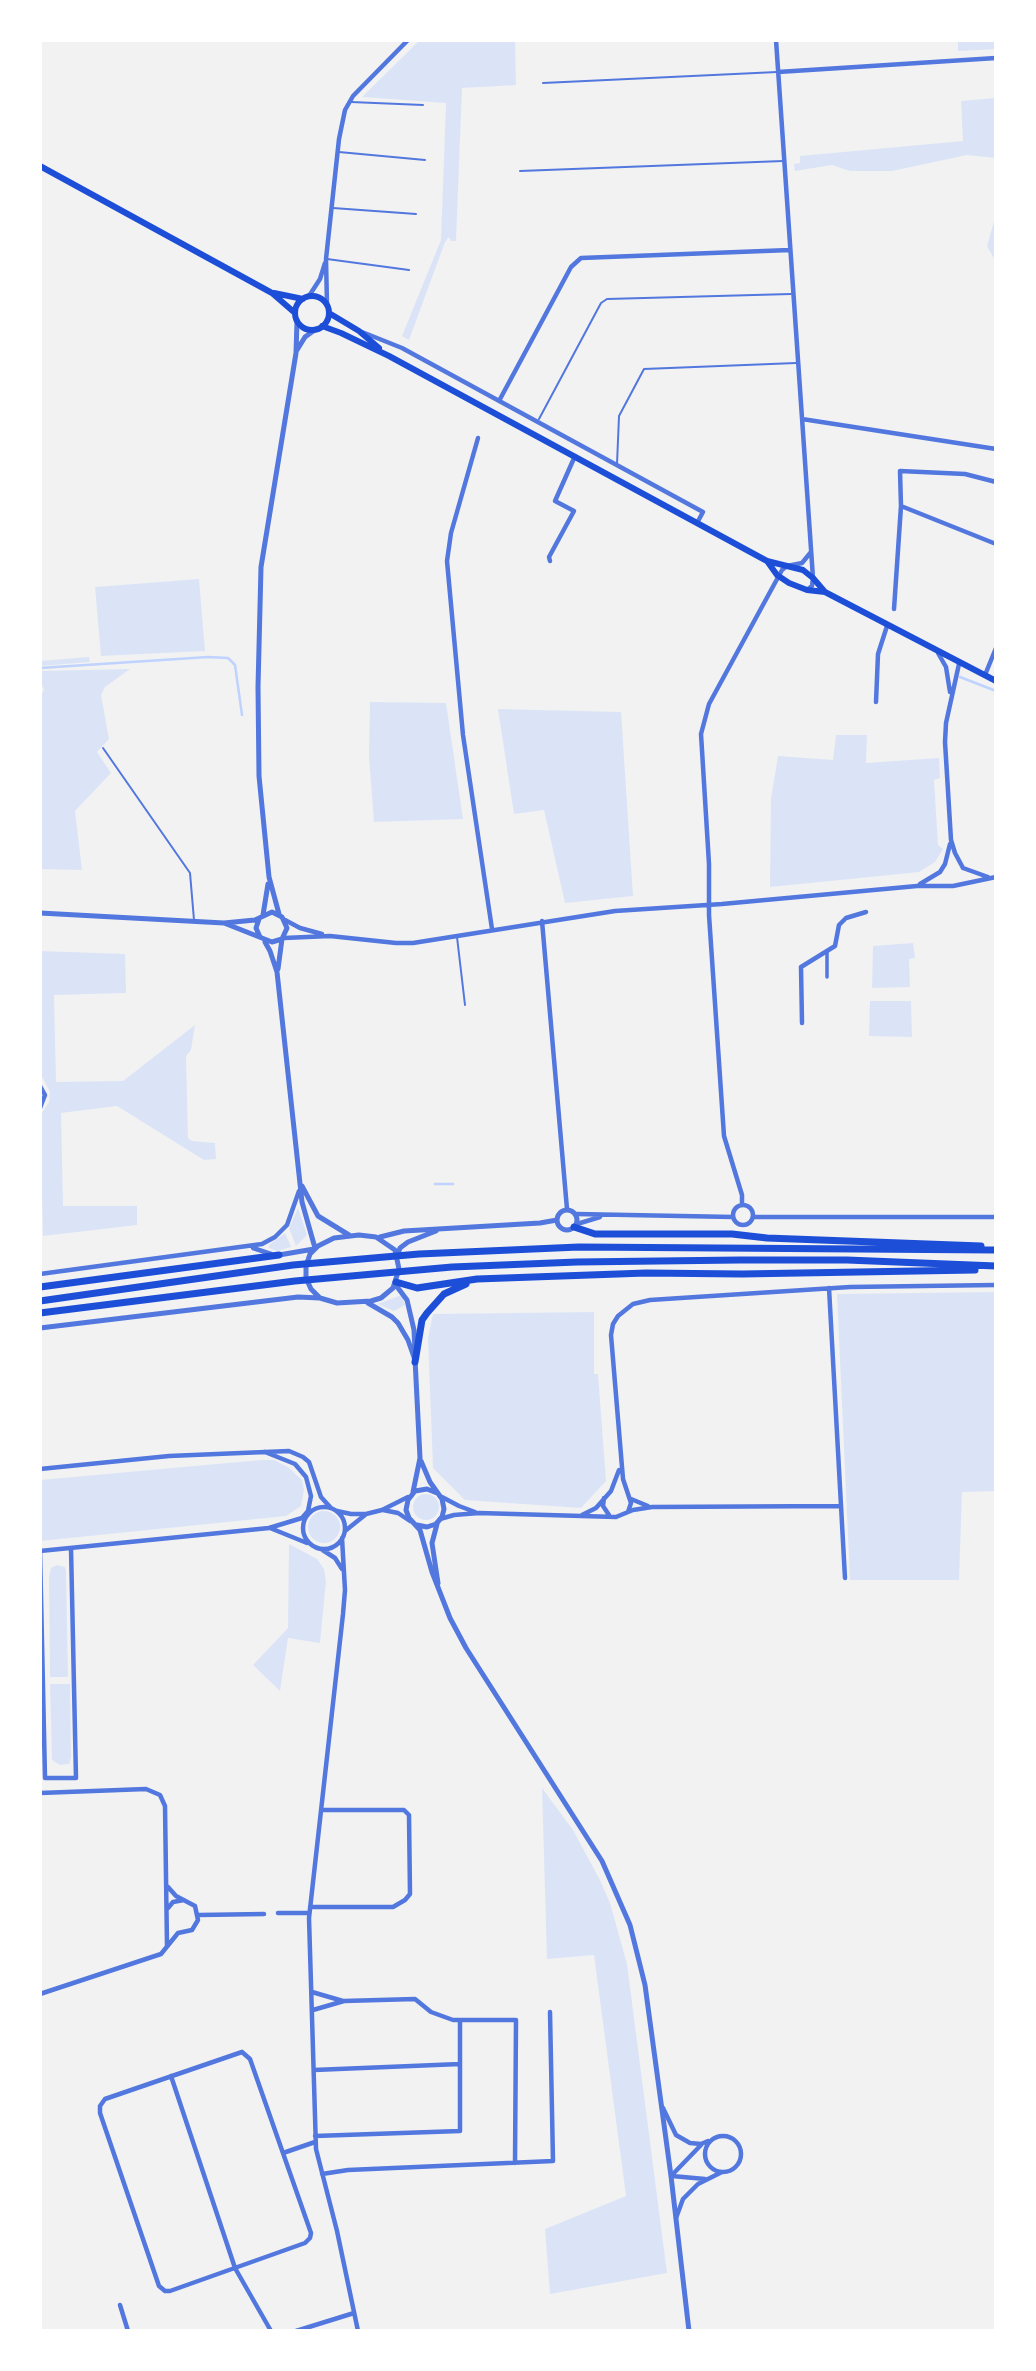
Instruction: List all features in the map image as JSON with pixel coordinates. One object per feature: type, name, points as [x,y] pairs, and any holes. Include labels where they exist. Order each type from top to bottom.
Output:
[{"type":"highway","points":[[575,1226],[595,1234],[732,1234],[996,1249]]},
{"type":"highway","points":[[40,1301],[293,1265],[419,1254],[579,1247],[996,1249]]},
{"type":"highway","points":[[40,1287],[279,1255]]},
{"type":"highway","points":[[40,1313],[295,1281],[452,1267],[577,1262],[847,1260],[996,1268]]},
{"type":"highway","points":[[396,1282],[417,1287],[477,1279],[646,1273],[742,1274],[996,1268]]},
{"type":"highway","points":[[415,1362],[422,1320],[427,1313],[449,1291],[477,1279]]},
{"type":"main road","points":[[40,166],[272,293],[295,313]]},
{"type":"main road","points":[[272,293],[319,298],[327,305],[329,313],[359,331],[388,356]]},
{"type":"main road","points":[[306,297],[297,305],[295,313],[297,321],[305,328],[319,328],[388,356],[767,561],[803,570],[825,592],[996,681]]},
{"type":"main road","points":[[319,328],[329,313]]},
{"type":"main road","points":[[767,561],[779,576],[807,590],[825,592]]},
{"type":"street","points":[[327,305],[326,259],[338,152],[349,102],[408,40]]},
{"type":"street","points":[[776,40],[813,578],[812,586],[807,590]]},
{"type":"street","points":[[778,72],[996,58]]},
{"type":"street","points":[[499,401],[571,267],[581,258],[790,250]]},
{"type":"street","points":[[306,297],[320,279],[326,259]]},
{"type":"street","points":[[279,914],[269,877],[259,776],[261,567],[296,353],[297,321]]},
{"type":"street","points":[[296,353],[305,337],[319,328]]},
{"type":"street","points":[[359,331],[402,348],[703,512],[697,523]]},
{"type":"street","points":[[802,419],[996,449]]},
{"type":"street","points":[[478,438],[451,533],[447,561],[464,735],[492,929]]},
{"type":"street","points":[[550,561],[549,557],[574,511],[555,501],[575,456]]},
{"type":"street","points":[[894,610],[901,506],[900,471],[965,474],[996,482]]},
{"type":"street","points":[[901,506],[996,544]]},
{"type":"street","points":[[743,1205],[724,1136],[701,751],[705,715],[783,568],[802,563],[811,552]]},
{"type":"street","points":[[876,702],[878,654],[887,626]]},
{"type":"street","points":[[985,676],[993,663],[996,648]]},
{"type":"street","points":[[938,653],[946,667],[951,696]]},
{"type":"street","points":[[917,886],[940,872],[945,864],[951,840],[945,742],[951,696],[959,664]]},
{"type":"street","points":[[951,840],[964,876],[960,883]]},
{"type":"street","points":[[945,864],[953,862],[994,877]]},
{"type":"street","points":[[940,872],[941,879],[947,885]]},
{"type":"street","points":[[269,877],[257,928],[270,951],[277,972],[303,1208],[315,1249]]},
{"type":"street","points":[[224,923],[272,942],[283,938],[330,936],[404,943],[542,921],[642,909],[917,886],[953,886],[994,877]]},
{"type":"street","points":[[40,913],[224,923],[261,917],[272,912],[300,928],[330,936]]},
{"type":"street","points":[[802,1023],[801,967],[835,946],[839,925],[846,918],[866,912]]},
{"type":"street","points":[[277,972],[286,928],[285,920]]},
{"type":"street","points":[[542,921],[567,1209]]},
{"type":"street","points":[[827,952],[827,977]]},
{"type":"street","points":[[40,1086],[45,1095],[40,1108]]},
{"type":"street","points":[[300,1184],[318,1216],[350,1236]]},
{"type":"street","points":[[40,1274],[262,1244],[282,1231],[294,1212],[300,1184]]},
{"type":"street","points":[[743,1205],[751,1208],[753,1217],[749,1223],[742,1225],[733,1217],[735,1209],[743,1205]]},
{"type":"street","points":[[567,1209],[576,1214],[607,1216],[733,1217]]},
{"type":"street","points":[[560,1227],[557,1220],[559,1214],[567,1209]]},
{"type":"street","points":[[575,1226],[576,1214]]},
{"type":"street","points":[[540,1223],[567,1230],[607,1216]]},
{"type":"street","points":[[753,1217],[996,1217]]},
{"type":"street","points":[[320,1298],[311,1289],[306,1274],[309,1256],[315,1249],[334,1238],[383,1237],[407,1230],[443,1230],[557,1220]]},
{"type":"street","points":[[397,1248],[443,1230]]},
{"type":"street","points":[[373,1236],[397,1248]]},
{"type":"street","points":[[245,1247],[279,1255],[315,1249]]},
{"type":"street","points":[[40,1328],[293,1298],[320,1298],[337,1303],[365,1302],[381,1298],[396,1282],[400,1269],[397,1248]]},
{"type":"street","points":[[396,1282],[407,1300],[414,1330],[420,1458],[416,1485],[406,1510],[420,1530],[432,1572],[450,1618],[602,1861],[630,1925],[645,1985],[689,2331]]},
{"type":"street","points":[[628,1512],[629,1496],[624,1484],[621,1462],[611,1335],[613,1324],[625,1309],[633,1304],[649,1300],[829,1289],[996,1286]]},
{"type":"street","points":[[829,1289],[845,1578]]},
{"type":"street","points":[[365,1302],[398,1323],[408,1340],[415,1362]]},
{"type":"street","points":[[40,1469],[169,1456],[289,1451],[303,1457],[312,1468],[323,1501],[342,1518],[345,1531]]},
{"type":"street","points":[[71,1548],[76,1778],[43,1779],[40,1551],[269,1528],[294,1522],[306,1514],[312,1494],[306,1477],[295,1464],[265,1452]]},
{"type":"street","points":[[420,1458],[444,1506],[432,1543],[439,1586]]},
{"type":"street","points":[[580,1516],[596,1508],[611,1491],[621,1462]]},
{"type":"street","points":[[342,1538],[328,1548],[315,1546],[304,1534],[304,1520],[315,1508],[332,1508],[347,1514],[366,1514],[382,1510],[424,1489],[479,1513]]},
{"type":"street","points":[[611,1491],[620,1490],[639,1504],[652,1507]]},
{"type":"street","points":[[604,1497],[605,1510],[612,1516]]},
{"type":"street","points":[[382,1510],[397,1513],[423,1527],[454,1514],[621,1517],[628,1512],[652,1507],[841,1506]]},
{"type":"street","points":[[358,2331],[315,2139],[309,1910],[342,1630],[342,1538],[345,1531],[366,1514]]},
{"type":"street","points":[[269,1528],[315,1546],[335,1558],[344,1573]]},
{"type":"street","points":[[40,1793],[146,1789],[160,1795],[165,1806],[167,1946]]},
{"type":"street","points":[[278,1913],[393,1907],[400,1905],[410,1894],[410,1815],[404,1810],[321,1810]]},
{"type":"street","points":[[166,1922],[178,1933],[192,1930],[198,1915],[195,1906],[176,1896],[167,1886]]},
{"type":"street","points":[[166,1911],[173,1902],[185,1900]]},
{"type":"street","points":[[198,1915],[264,1914]]},
{"type":"street","points":[[40,1993],[160,1954],[178,1933]]},
{"type":"street","points":[[312,1992],[344,2001]]},
{"type":"street","points":[[313,2010],[344,2001],[415,1998],[440,2017],[460,2020],[516,2020],[515,2163]]},
{"type":"street","points":[[322,2174],[348,2170],[553,2161],[550,2011]]},
{"type":"street","points":[[283,2153],[315,2139],[460,2131],[460,2020]]},
{"type":"street","points":[[242,2052],[246,2053],[311,2232],[310,2238],[304,2243],[165,2291],[159,2286],[100,2113],[100,2106],[105,2099],[171,2076],[242,2052]]},
{"type":"street","points":[[314,2070],[460,2064]]},
{"type":"street","points":[[171,2076],[235,2268],[271,2331]]},
{"type":"street","points":[[662,2105],[676,2135],[690,2143],[701,2144]]},
{"type":"street","points":[[671,2176],[701,2144],[712,2139],[721,2136],[730,2138],[740,2150],[737,2165],[698,2185],[683,2199],[676,2218]]},
{"type":"street","points":[[712,2139],[706,2148],[705,2159],[712,2168],[722,2172]]},
{"type":"street","points":[[671,2176],[708,2179]]},
{"type":"street","points":[[120,2305],[128,2331]]},
{"type":"street","points":[[296,2331],[354,2313]]},
{"type":"lane","points":[[543,83],[778,72]]},
{"type":"lane","points":[[349,102],[423,105]]},
{"type":"lane","points":[[338,152],[425,160]]},
{"type":"lane","points":[[520,171],[784,161]]},
{"type":"lane","points":[[332,208],[415,214]]},
{"type":"lane","points":[[326,259],[409,270]]},
{"type":"lane","points":[[537,422],[601,303],[607,299],[792,293]]},
{"type":"lane","points":[[617,466],[619,416],[644,369],[797,363]]},
{"type":"lane","points":[[103,748],[190,873],[194,921]]},
{"type":"lane","points":[[457,935],[465,1005]]},
{"type":"shaded area","points":[[420,40],[515,40],[516,85],[462,88],[456,241],[451,241],[449,237],[445,242],[409,340],[402,336],[441,240],[446,103],[362,97]]},
{"type":"shaded area","points":[[958,40],[996,40],[996,49],[958,51]]},
{"type":"shaded area","points":[[996,98],[996,158],[967,155],[892,171],[850,171],[832,165],[795,171],[794,164],[800,163],[800,156],[963,141],[961,101]]},
{"type":"shaded area","points":[[996,214],[996,262],[987,246]]},
{"type":"shaded area","points":[[199,579],[205,651],[101,656],[95,587]]},
{"type":"shaded area","points":[[89,657],[90,662],[40,666],[40,661]]},
{"type":"shaded area","points":[[130,669],[105,687],[101,695],[109,739],[97,752],[111,773],[75,811],[82,870],[40,869],[40,697],[44,690],[40,671]]},
{"type":"shaded area","points":[[370,702],[446,703],[463,819],[374,822],[369,757]]},
{"type":"shaded area","points":[[498,709],[621,712],[633,896],[565,903],[544,810],[514,814]]},
{"type":"shaded area","points":[[836,735],[867,735],[866,763],[939,758],[940,778],[934,780],[938,845],[943,849],[935,862],[919,872],[770,887],[771,798],[778,756],[833,760]]},
{"type":"shaded area","points":[[913,943],[915,958],[909,959],[910,987],[872,988],[873,946]]},
{"type":"shaded area","points":[[40,951],[125,954],[126,993],[54,995],[56,1082],[123,1081],[195,1025],[191,1050],[186,1056],[188,1138],[192,1141],[215,1143],[216,1159],[204,1160],[117,1106],[61,1113],[63,1206],[137,1206],[137,1225],[43,1236],[40,1116],[49,1102],[50,1092],[40,1073]]},
{"type":"shaded area","points":[[870,1001],[911,1001],[912,1037],[869,1036]]},
{"type":"shaded area","points":[[298,1208],[307,1235],[296,1246],[289,1228]]},
{"type":"shaded area","points":[[285,1233],[291,1247],[277,1251],[269,1248],[269,1245]]},
{"type":"shaded area","points":[[996,1292],[996,1491],[962,1492],[959,1580],[850,1580],[837,1294]]},
{"type":"shaded area","points":[[402,1295],[405,1305],[394,1311],[377,1304]]},
{"type":"shaded area","points":[[594,1312],[594,1374],[598,1374],[606,1481],[581,1508],[465,1500],[433,1468],[428,1338],[433,1314]]},
{"type":"shaded area","points":[[274,1460],[288,1467],[302,1480],[304,1490],[301,1506],[286,1516],[40,1541],[40,1480]]},
{"type":"shaded area","points":[[426,1494],[435,1498],[439,1507],[435,1516],[426,1520],[417,1516],[413,1507],[417,1498]]},
{"type":"shaded area","points":[[324,1511],[335,1516],[340,1527],[335,1538],[324,1543],[313,1538],[308,1527],[313,1516]]},
{"type":"shaded area","points":[[289,1544],[317,1559],[324,1569],[326,1581],[320,1643],[288,1638],[280,1691],[253,1665],[288,1628]]},
{"type":"shaded area","points":[[57,1565],[65,1567],[66,1572],[68,1677],[50,1677],[49,1577],[51,1568]]},
{"type":"shaded area","points":[[50,1684],[70,1684],[69,1764],[60,1765],[52,1760]]},
{"type":"shaded area","points":[[542,1788],[573,1830],[600,1880],[610,1903],[627,1964],[667,2273],[550,2294],[545,2229],[626,2196],[594,1955],[547,1959]]},
{"type":"waterway","points":[[40,668],[228,658],[235,665],[242,715]]},
{"type":"waterway","points":[[960,677],[996,691]]},
{"type":"waterway","points":[[435,1184],[453,1184]]}]
